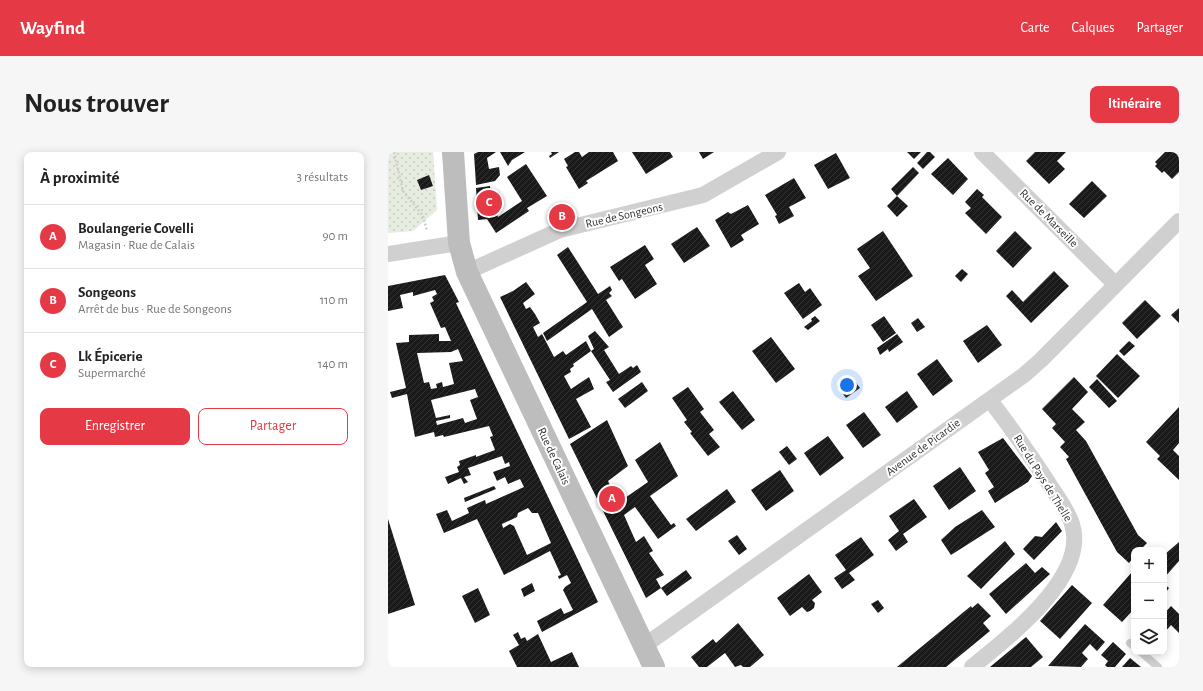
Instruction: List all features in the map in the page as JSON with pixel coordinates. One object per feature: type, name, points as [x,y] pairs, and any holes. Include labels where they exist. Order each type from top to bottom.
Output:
[{"type":"main road","name":"Rue de Calais","points":[[453,152],[459,243],[467,272],[654,667]]},
{"type":"street","name":"Rue de Songeons","points":[[467,272],[560,230],[703,195],[778,152]]},
{"type":"street","name":"Rue de Marseille","points":[[982,152],[1115,284]]},
{"type":"street","name":"Avenue de Picardie","points":[[644,646],[990,400],[1037,363],[1179,221]]},
{"type":"street","points":[[388,254],[459,243]]},
{"type":"street","name":"Rue du Pays de Thelle","points":[[972,667],[1031,617],[1066,571],[1074,547],[1072,525],[1068,514],[1034,460],[990,400]]},
{"type":"lane","points":[[1144,655],[1158,667]]},
{"type":"path","points":[[394,152],[403,191],[423,216],[432,246]]},
{"type":"shaded area","points":[[388,152],[433,152],[437,210],[413,231],[388,233]]},
{"type":"building","points":[[478,152],[496,152],[487,158],[489,169],[499,167],[500,175],[495,181],[476,185],[474,154]]},
{"type":"building","points":[[500,152],[525,152],[512,160],[508,166]]},
{"type":"building","points":[[551,152],[559,152],[550,158],[549,156],[552,154]]},
{"type":"building","points":[[575,152],[579,152],[582,157],[589,152],[613,152],[618,161],[586,181],[588,183],[579,189],[566,167],[568,166],[564,159]]},
{"type":"building","points":[[632,152],[670,152],[673,157],[646,174]]},
{"type":"building","points":[[699,152],[714,152],[703,159]]},
{"type":"building","points":[[907,152],[921,152],[914,159]]},
{"type":"building","points":[[927,152],[930,152],[935,157],[923,169],[917,163]]},
{"type":"building","points":[[1035,152],[1066,152],[1057,161],[1065,169],[1049,184],[1026,161]]},
{"type":"building","points":[[1165,152],[1179,152],[1179,172],[1172,179],[1164,171],[1162,173],[1155,166],[1157,164],[1155,162]]},
{"type":"building","points":[[836,153],[850,178],[828,189],[814,165]]},
{"type":"building","points":[[948,158],[968,179],[953,195],[931,174]]},
{"type":"building","points":[[526,164],[547,196],[527,208],[529,211],[496,233],[487,219],[478,220],[476,188],[490,186],[491,196],[498,217],[522,201],[507,177]]},
{"type":"building","points":[[913,167],[919,173],[897,196],[891,189]]},
{"type":"building","points":[[429,175],[433,186],[421,190],[417,180]]},
{"type":"building","points":[[794,178],[806,198],[789,207],[794,216],[779,224],[775,216],[777,215],[765,195]]},
{"type":"building","points":[[1092,181],[1107,196],[1084,218],[1069,204]]},
{"type":"building","points":[[977,189],[984,195],[982,197],[1002,217],[986,234],[965,213],[971,208],[965,202]]},
{"type":"building","points":[[897,196],[908,206],[897,217],[887,206]]},
{"type":"building","points":[[748,205],[759,224],[741,235],[744,240],[731,248],[715,220],[728,212],[731,214]]},
{"type":"building","points":[[697,227],[710,246],[684,263],[671,244]]},
{"type":"building","points":[[883,231],[913,276],[876,301],[858,276],[870,268],[857,249]]},
{"type":"building","points":[[1015,231],[1032,248],[1013,268],[996,251]]},
{"type":"building","points":[[645,245],[654,259],[645,265],[657,284],[635,299],[622,279],[619,281],[610,267]]},
{"type":"building","points":[[568,247],[598,294],[610,286],[612,290],[609,293],[612,296],[606,300],[623,327],[609,337],[592,309],[547,341],[543,333],[587,302],[557,255]]},
{"type":"building","points":[[962,269],[968,274],[961,282],[955,276]]},
{"type":"building","points":[[1054,271],[1069,286],[1031,323],[1006,296],[1012,290],[1023,302]]},
{"type":"building","points":[[445,275],[459,302],[456,303],[598,602],[542,632],[537,621],[561,608],[564,614],[573,610],[563,590],[571,583],[567,575],[559,579],[558,576],[561,575],[550,551],[504,575],[477,519],[444,533],[436,514],[447,510],[452,521],[469,513],[467,508],[485,500],[486,504],[524,487],[520,479],[508,484],[505,477],[497,481],[493,472],[510,466],[509,462],[505,464],[502,456],[468,468],[471,475],[464,477],[468,482],[464,484],[461,478],[448,484],[445,477],[459,472],[457,467],[460,465],[459,461],[495,450],[490,437],[493,436],[489,426],[444,437],[443,435],[435,437],[434,432],[415,437],[407,394],[392,398],[390,392],[406,388],[396,343],[409,342],[409,335],[439,334],[439,341],[451,341],[445,327],[441,328],[430,303],[434,301],[432,297],[437,294],[435,290],[413,296],[413,292],[400,295],[403,308],[388,311],[388,286]],"holes":[[[458,349],[463,361],[449,363],[454,384],[443,387],[442,382],[436,384],[437,388],[431,389],[429,382],[424,383],[417,353],[451,352]],[[475,389],[478,397],[470,400],[477,419],[465,423],[463,418],[437,425],[436,421],[450,418],[450,415],[436,418],[431,400]],[[528,508],[532,513],[538,513],[551,543],[527,555],[514,526],[510,524],[503,528],[502,524],[517,517],[518,513]]]},
{"type":"building","points":[[526,282],[535,294],[523,303],[526,309],[530,307],[535,314],[540,323],[533,327],[538,337],[542,334],[554,357],[563,351],[566,355],[586,341],[591,351],[573,364],[574,366],[570,369],[571,372],[564,376],[571,389],[589,377],[594,389],[576,399],[591,427],[569,439],[500,297],[513,291]]},
{"type":"building","points":[[799,283],[805,292],[810,288],[822,305],[803,319],[784,293]]},
{"type":"building","points":[[1145,300],[1161,316],[1137,339],[1122,323]]},
{"type":"building","points":[[1179,308],[1179,323],[1171,315]]},
{"type":"building","points":[[815,316],[820,321],[808,330],[804,327],[812,321],[811,319]]},
{"type":"building","points":[[884,316],[896,333],[883,342],[871,325]]},
{"type":"building","points":[[918,318],[925,327],[917,332],[911,323]]},
{"type":"building","points":[[987,325],[1002,345],[978,363],[963,341]]},
{"type":"building","points":[[595,331],[609,347],[604,350],[619,374],[631,366],[633,368],[637,365],[641,372],[613,392],[606,382],[610,380],[591,351],[594,349],[588,336]]},
{"type":"building","points":[[897,334],[903,342],[889,352],[888,349],[880,355],[877,348]]},
{"type":"building","points":[[771,337],[795,369],[776,383],[752,351]]},
{"type":"building","points":[[1129,341],[1135,346],[1124,356],[1119,351]]},
{"type":"building","points":[[1117,354],[1140,376],[1118,398],[1096,376]]},
{"type":"building","points":[[937,359],[953,381],[933,396],[917,374]]},
{"type":"building","points":[[851,376],[860,388],[846,398],[837,386]]},
{"type":"building","points":[[1074,377],[1088,392],[1072,409],[1085,422],[1076,430],[1086,441],[1138,535],[1147,543],[1143,547],[1131,547],[1131,561],[1129,563],[1117,552],[1066,459],[1069,457],[1060,447],[1065,442],[1052,428],[1056,424],[1042,409]]},
{"type":"building","points":[[1097,379],[1117,401],[1109,408],[1089,387]]},
{"type":"building","points":[[642,382],[648,391],[625,408],[618,399]]},
{"type":"building","points":[[688,387],[704,409],[700,412],[714,430],[709,434],[720,447],[708,456],[690,433],[692,432],[684,422],[687,420],[672,398]]},
{"type":"building","points":[[733,391],[755,420],[742,430],[719,402]]},
{"type":"building","points":[[907,391],[918,407],[897,423],[885,407]]},
{"type":"building","points":[[1179,407],[1179,443],[1173,450],[1179,456],[1179,480],[1157,459],[1160,456],[1146,442]]},
{"type":"building","points":[[864,412],[881,435],[863,448],[846,425]]},
{"type":"building","points":[[607,420],[628,466],[608,481],[614,494],[618,492],[622,500],[648,482],[635,460],[660,442],[678,476],[650,496],[671,525],[674,523],[676,526],[658,539],[635,507],[624,515],[636,542],[644,536],[653,551],[649,553],[664,575],[656,579],[661,588],[646,598],[570,444]]},
{"type":"building","points":[[828,436],[844,458],[820,476],[804,453]]},
{"type":"building","points":[[1003,438],[1032,476],[1028,482],[995,503],[988,491],[994,487],[985,473],[989,470],[978,452]]},
{"type":"building","points":[[787,446],[797,459],[789,465],[779,452]]},
{"type":"building","points":[[960,467],[976,491],[949,510],[933,486]]},
{"type":"building","points":[[780,470],[794,491],[766,511],[751,490]]},
{"type":"building","points":[[494,486],[496,489],[465,502],[464,498]]},
{"type":"building","points":[[727,489],[736,502],[696,531],[686,519]]},
{"type":"building","points":[[914,499],[927,517],[903,534],[908,542],[896,551],[888,540],[899,531],[889,516]]},
{"type":"building","points":[[982,510],[995,527],[951,555],[941,540],[955,527]]},
{"type":"building","points":[[388,519],[415,605],[388,614]]},
{"type":"building","points":[[1056,522],[1062,531],[1034,560],[1023,549],[1035,536],[1042,537]]},
{"type":"building","points":[[737,535],[747,549],[739,555],[728,541]]},
{"type":"building","points":[[861,537],[874,555],[849,573],[855,580],[842,589],[834,578],[846,570],[835,555]]},
{"type":"building","points":[[1005,541],[1015,554],[981,589],[967,576]]},
{"type":"building","points":[[1179,542],[1179,561],[1167,575],[1167,552]]},
{"type":"building","points":[[1026,563],[1035,573],[1042,567],[1050,574],[1006,614],[989,594]]},
{"type":"building","points":[[686,570],[692,578],[667,596],[661,588]]},
{"type":"building","points":[[1131,573],[1131,612],[1122,622],[1103,605]]},
{"type":"building","points":[[809,574],[822,592],[812,600],[815,603],[814,608],[810,611],[807,612],[802,607],[790,616],[777,598]]},
{"type":"building","points":[[532,583],[535,591],[524,597],[521,589]]},
{"type":"building","points":[[1072,585],[1092,603],[1060,639],[1040,621]]},
{"type":"building","points":[[478,588],[490,615],[475,623],[462,596]]},
{"type":"building","points":[[878,600],[884,608],[878,613],[871,604]]},
{"type":"building","points":[[978,603],[991,616],[983,623],[990,631],[946,667],[897,667],[971,606],[972,608]]},
{"type":"building","points":[[1171,606],[1179,614],[1179,633],[1171,625],[1167,630],[1167,611]]},
{"type":"building","points":[[738,623],[764,655],[750,667],[743,667],[741,665],[735,667],[725,653],[707,667],[699,667],[691,657],[713,639],[716,643]]},
{"type":"building","points":[[1085,624],[1105,642],[1097,651],[1090,644],[1082,653],[1088,659],[1081,667],[1048,666]]},
{"type":"building","points":[[518,632],[521,639],[525,637],[527,641],[538,634],[551,662],[572,652],[579,667],[517,667],[509,651],[519,645],[513,635]]},
{"type":"building","points":[[1026,637],[1043,657],[1031,667],[990,667]]},
{"type":"building","points":[[1113,642],[1126,654],[1115,667],[1107,667],[1105,665],[1108,661],[1101,655]]},
{"type":"building","points":[[1130,658],[1141,667],[1122,667]]},
{"type":"place","name":"Lk Épicerie","points":[[489,203]]},
{"type":"place","name":"Songeons","points":[[562,217]]},
{"type":"place","name":"Boulangerie Covelli","points":[[612,499]]}]
